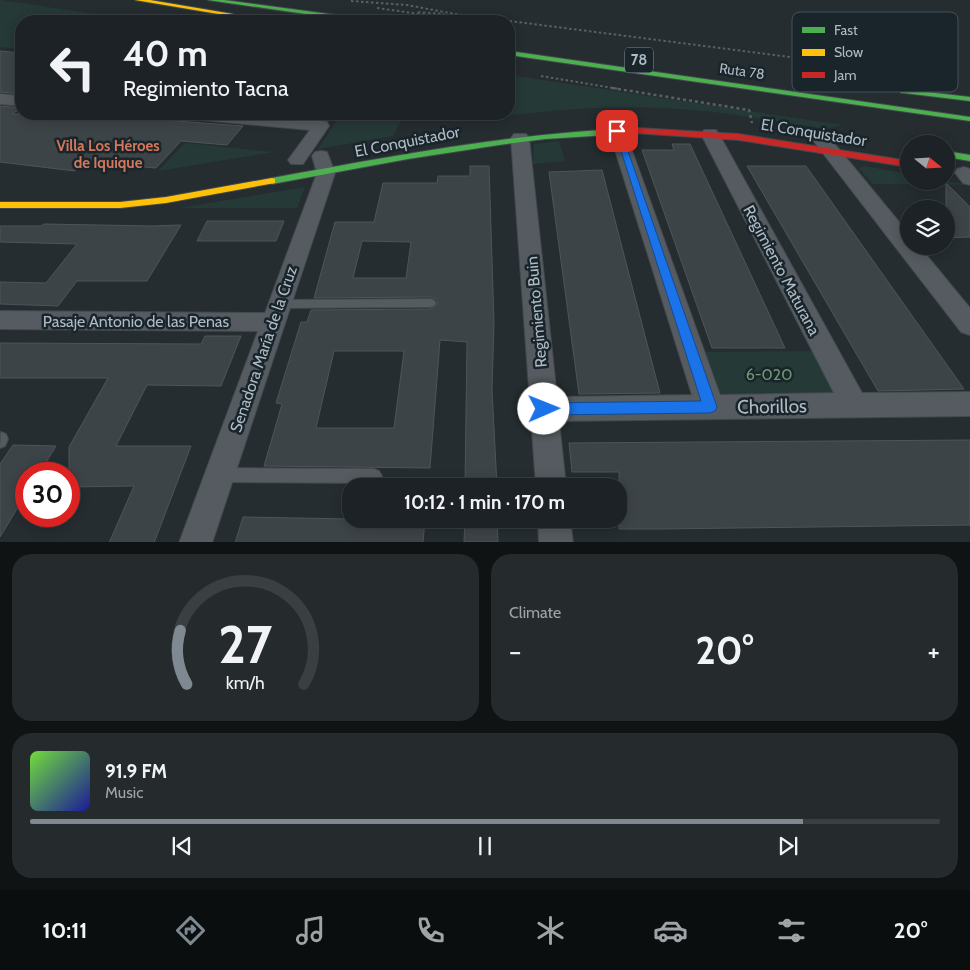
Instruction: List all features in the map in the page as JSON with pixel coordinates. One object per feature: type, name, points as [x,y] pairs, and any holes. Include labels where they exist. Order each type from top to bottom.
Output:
[{"type":"main road","points":[[138,0],[242,15]]},
{"type":"main road","points":[[211,0],[322,15]]},
{"type":"main road","name":"Ruta 78","points":[[515,42],[788,81]]},
{"type":"main road","name":"Ruta 78","points":[[515,54],[970,119]]},
{"type":"main road","points":[[705,81],[960,130]]},
{"type":"main road","points":[[970,99],[894,93],[970,106]]},
{"type":"main road","name":"El Conquistador","points":[[0,205],[140,203],[326,161],[520,138],[617,131],[823,139],[900,161]]},
{"type":"main road","name":"El Conquistador","points":[[292,161],[326,161]]},
{"type":"main road","points":[[955,162],[966,171]]},
{"type":"street","points":[[0,99],[15,100]]},
{"type":"street","points":[[256,120],[321,126],[292,161]]},
{"type":"street","points":[[617,131],[710,407]]},
{"type":"street","name":"Regimiento Maturana","points":[[710,134],[855,406]]},
{"type":"street","name":"Regimiento Buin","points":[[520,138],[550,478]]},
{"type":"street","points":[[823,139],[970,325]]},
{"type":"street","name":"Senadora María de la Cruz","points":[[195,542],[276,313],[326,161]]},
{"type":"street","name":"Pasaje Antonio de las Penas","points":[[0,320],[276,313]]},
{"type":"street","name":"Chorillos","points":[[544,409],[970,404]]},
{"type":"street","points":[[555,528],[556,542]]},
{"type":"lane","points":[[276,313],[430,303]]},
{"type":"lane","points":[[219,475],[374,476]]},
{"type":"path","points":[[344,0],[407,5],[463,15]]},
{"type":"path","points":[[367,2],[377,8],[419,15]]},
{"type":"path","points":[[405,12],[455,14]]},
{"type":"path","points":[[515,22],[792,57]]},
{"type":"path","points":[[537,76],[749,110],[752,125]]},
{"type":"green space","points":[[0,0],[102,15],[15,15],[15,48],[0,47]]},
{"type":"green space","points":[[515,76],[842,125],[825,129],[759,118],[666,108],[610,107],[515,115]]},
{"type":"green space","points":[[337,120],[401,120],[393,136],[318,149]]},
{"type":"green space","points":[[559,141],[565,161],[533,164],[534,144]]},
{"type":"green space","points":[[185,143],[274,152],[158,171]]},
{"type":"green space","points":[[864,166],[900,172],[900,184],[872,184],[859,168]]},
{"type":"green space","points":[[955,182],[970,185],[955,185]]},
{"type":"green space","points":[[305,187],[297,208],[180,208]]},
{"type":"green space","name":"6-020","points":[[815,351],[839,396],[718,398],[702,352]]},
{"type":"building","points":[[0,51],[15,52],[15,93],[0,92]]},
{"type":"building","points":[[0,106],[15,107],[15,112],[12,114],[15,114],[15,120],[164,120],[243,126],[227,145],[181,141],[156,168],[84,162],[75,171],[0,162]]},
{"type":"building","points":[[672,144],[690,144],[785,348],[712,348],[642,150],[674,150]]},
{"type":"building","points":[[470,166],[489,166],[494,322],[492,390],[497,478],[465,478],[467,342],[440,340],[430,468],[264,466],[282,404],[276,403],[301,322],[307,322],[311,310],[430,309],[438,304],[436,299],[430,297],[314,298],[335,222],[374,222],[383,183],[437,183],[438,176],[470,176]],"holes":[[[362,241],[411,242],[406,278],[353,278]],[[334,351],[404,351],[394,428],[316,428]]]},
{"type":"building","points":[[747,166],[806,166],[964,389],[878,391]]},
{"type":"building","points":[[602,170],[660,393],[579,394],[549,172]]},
{"type":"building","points":[[946,190],[953,190],[970,207],[970,237],[955,238],[955,200],[946,200]]},
{"type":"building","points":[[207,221],[284,221],[276,241],[197,241]]},
{"type":"building","points":[[44,224],[181,225],[147,281],[77,281],[58,306],[0,304],[0,282],[46,283],[77,244],[0,242],[0,226],[41,226]]},
{"type":"building","points":[[205,336],[241,336],[221,386],[147,385],[116,446],[191,446],[154,542],[109,542],[134,486],[80,487],[80,462],[69,462],[69,447],[108,378],[0,378],[0,343],[201,344]]},
{"type":"building","points":[[970,440],[970,525],[619,529],[627,528],[627,478],[619,478],[619,472],[572,472],[569,443]]},
{"type":"building","points":[[13,445],[56,446],[46,462],[15,462],[15,512],[0,537],[0,464]]},
{"type":"building","points":[[243,517],[342,519],[342,528],[424,528],[423,542],[235,542]]},
{"type":"building","points":[[465,528],[497,528],[498,542],[464,542]]},
{"type":"traffic: fast","points":[[211,0],[322,15]]},
{"type":"traffic: fast","points":[[515,54],[970,119]]},
{"type":"traffic: fast","points":[[912,92],[970,99]]},
{"type":"traffic: fast","points":[[272,181],[453,148],[545,137],[637,131]]},
{"type":"traffic: fast","points":[[955,156],[970,158]]},
{"type":"traffic: slow","points":[[138,0],[230,14]]},
{"type":"traffic: slow","points":[[0,205],[120,205],[166,200],[272,181]]},
{"type":"traffic: jam","points":[[637,131],[739,137],[900,163]]},
{"type":"district","name":"Villa Los Héroes de Iquique","points":[[108,154]]},
{"type":"route","points":[[544,409],[710,407],[617,131]]}]
